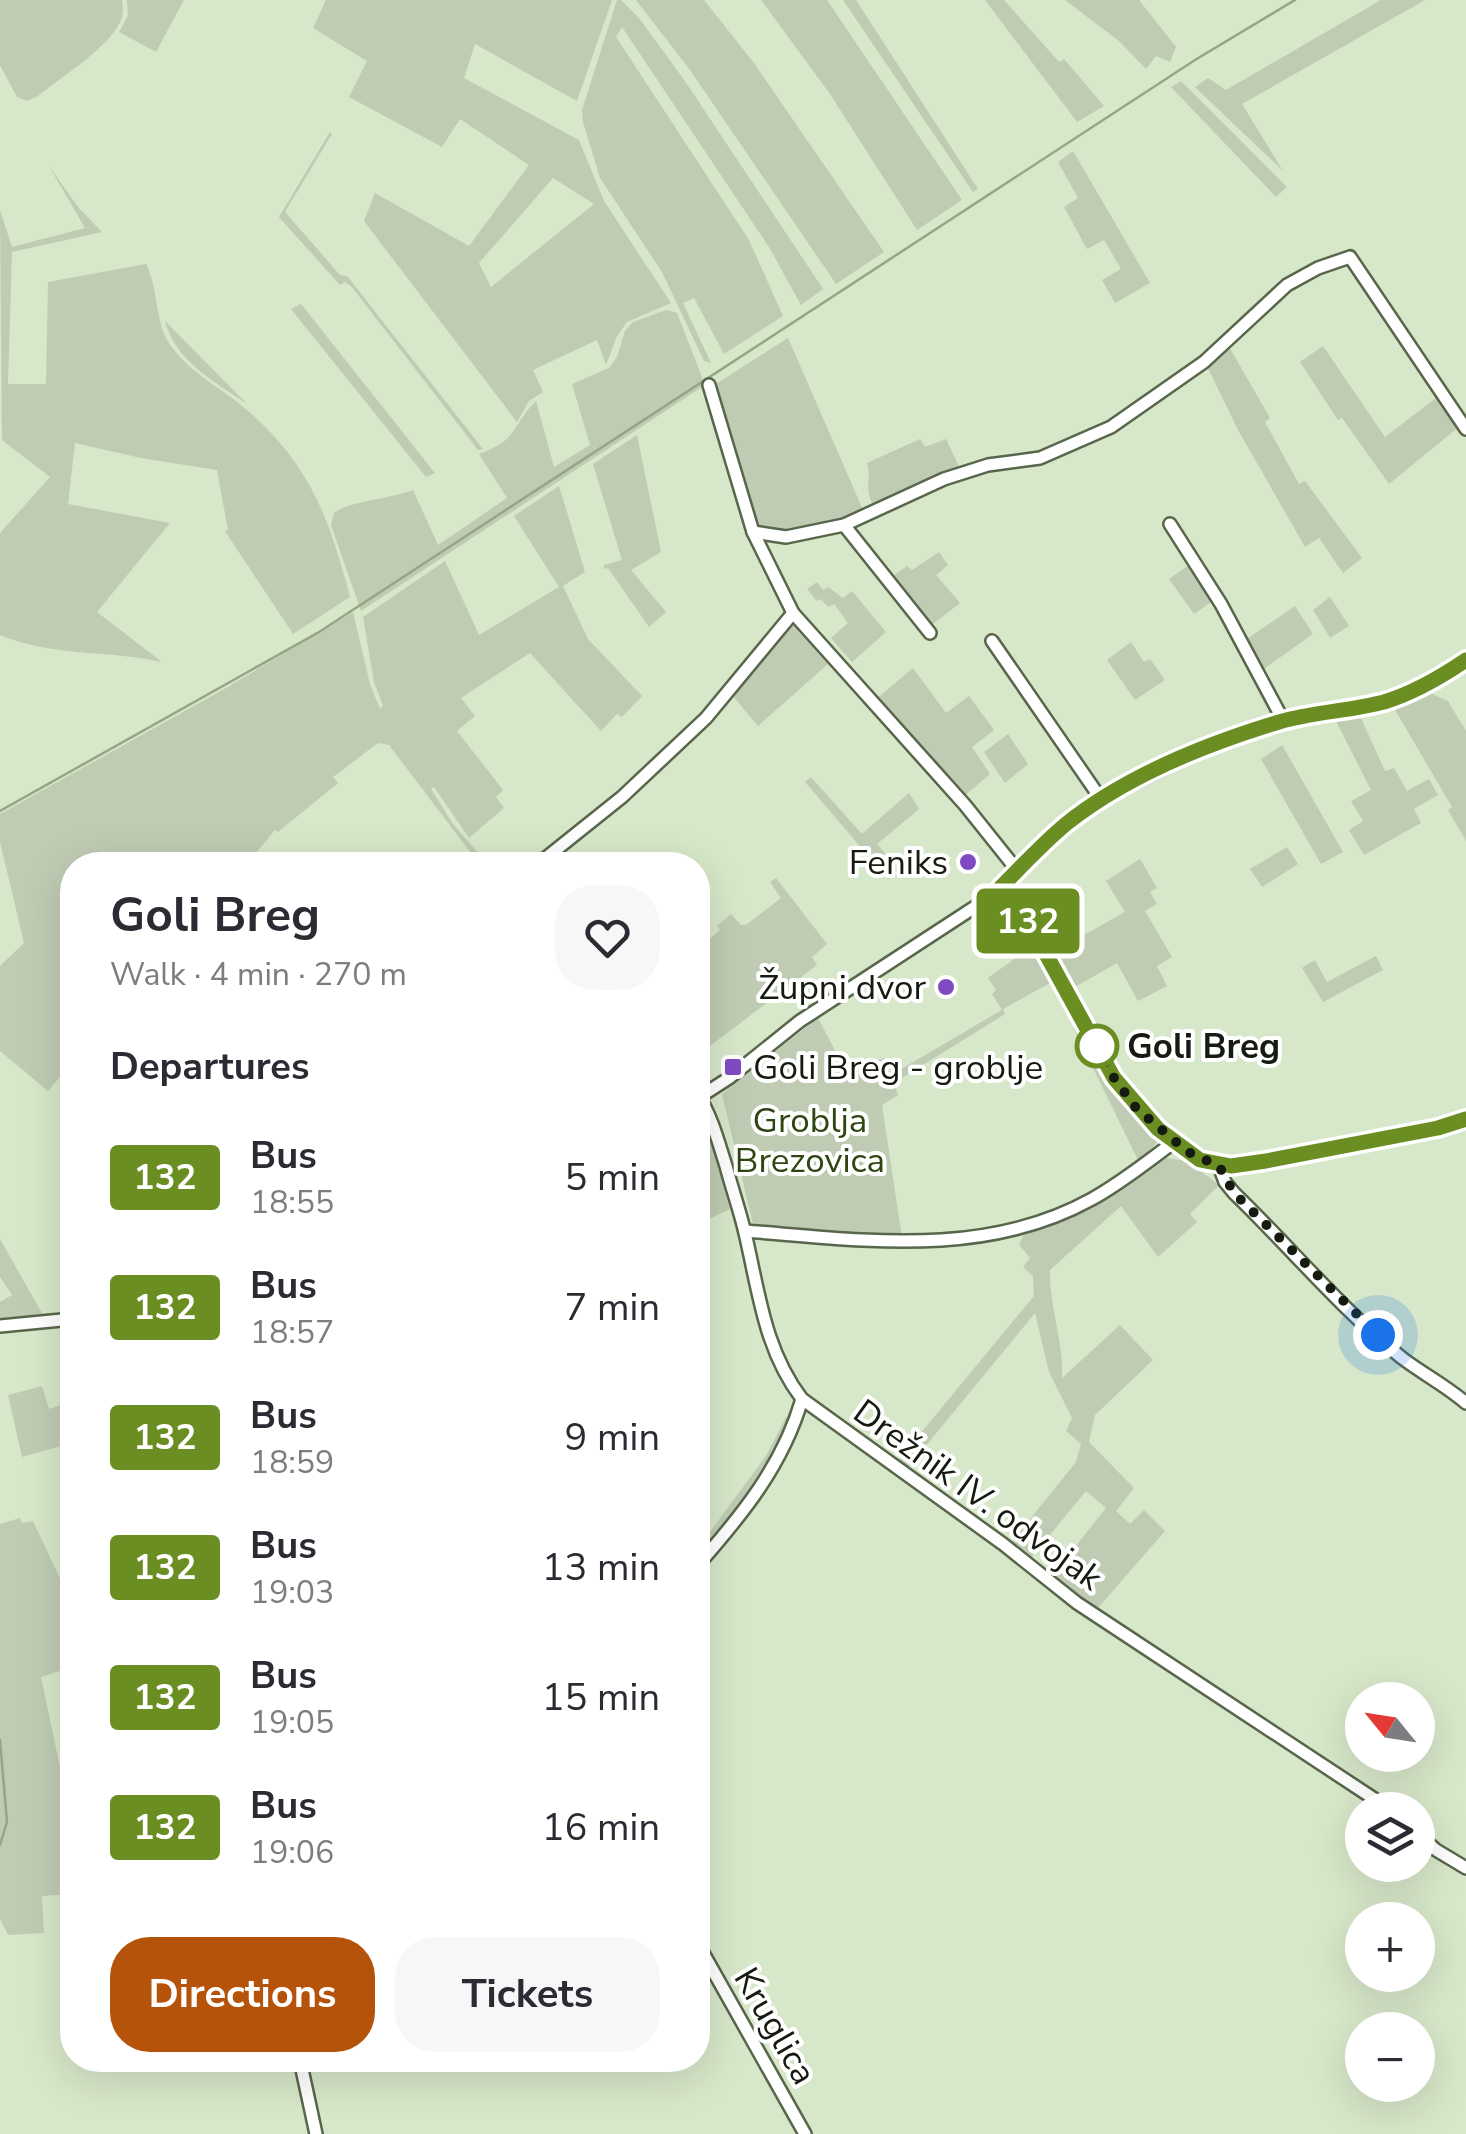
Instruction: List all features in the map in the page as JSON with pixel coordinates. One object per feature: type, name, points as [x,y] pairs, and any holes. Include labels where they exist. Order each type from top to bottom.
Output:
[{"type":"street","points":[[753,532],[786,536],[844,524],[962,472],[1040,458],[1111,427],[1204,362],[1287,286],[1318,268],[1350,257],[1466,429]]},
{"type":"street","points":[[709,385],[753,532],[793,614],[965,804],[1017,870]]},
{"type":"street","points":[[844,524],[930,633]]},
{"type":"street","points":[[1170,524],[1221,604],[1283,720]]},
{"type":"street","points":[[553,852],[622,797],[706,718],[793,614]]},
{"type":"street","points":[[992,641],[1101,799]]},
{"type":"street","points":[[710,1090],[800,1021],[1000,888],[1047,840],[1101,799],[1182,758],[1283,720],[1384,702],[1439,678],[1466,660]]},
{"type":"street","points":[[1000,888],[1025,916],[1114,1078],[1136,1108],[1200,1160],[1219,1166],[1266,1161],[1438,1128],[1466,1119]]},
{"type":"street","name":"Drežnik IV. odvojak","points":[[710,1116],[745,1231],[772,1348],[802,1399],[1003,1544],[1077,1603],[1364,1792]]},
{"type":"street","points":[[745,1231],[898,1243],[970,1238],[1064,1213],[1130,1176],[1174,1142]]},
{"type":"street","points":[[1219,1166],[1234,1193],[1352,1310],[1404,1359],[1442,1381],[1466,1404]]},
{"type":"street","points":[[0,1326],[60,1319]]},
{"type":"street","points":[[710,1550],[761,1488],[794,1427],[802,1399]]},
{"type":"street","points":[[1435,1849],[1466,1868]]},
{"type":"street","name":"Kruglica","points":[[710,1965],[805,2134]]},
{"type":"street","points":[[303,2072],[316,2134]]},
{"type":"green space","points":[[0,0],[122,0],[123,12],[112,34],[93,53],[27,101],[17,97],[0,65]]},
{"type":"green space","points":[[127,0],[184,0],[156,52],[119,32],[128,16]]},
{"type":"green space","points":[[326,0],[612,0],[577,101],[475,44],[464,78],[579,140],[604,201],[671,303],[627,322],[606,365],[597,340],[533,370],[543,392],[529,401],[517,422],[364,221],[375,193],[469,246],[529,165],[460,119],[442,147],[349,97],[367,61],[313,28]],"holes":[[[553,178],[594,204],[491,287],[479,263]]]},
{"type":"green space","points":[[617,0],[639,18],[685,81],[823,289],[801,305],[769,247],[622,27],[616,37],[749,240],[783,316],[724,354],[694,298],[683,303],[711,363],[704,361],[662,272],[600,178],[583,122],[582,110]]},
{"type":"green space","points":[[636,0],[704,0],[754,63],[884,252],[836,284],[690,70]]},
{"type":"green space","points":[[761,0],[827,0],[962,200],[917,230],[830,94]]},
{"type":"green space","points":[[843,0],[856,0],[978,189],[973,192]]},
{"type":"green space","points":[[985,0],[1004,0],[1059,62],[1064,59],[1104,106],[1077,122]]},
{"type":"green space","points":[[1065,0],[1139,0],[1176,47],[1170,62],[1156,56],[1146,69],[1119,41]]},
{"type":"green space","points":[[1381,0],[1425,0],[1242,104],[1283,171],[1195,87],[1208,78],[1226,90]]},
{"type":"green space","points":[[1181,81],[1287,187],[1276,197],[1171,87]]},
{"type":"green space","points":[[330,132],[285,212],[340,275],[347,276],[483,449],[478,450],[351,286],[345,282],[340,285],[279,217]]},
{"type":"green space","points":[[1073,151],[1150,283],[1115,303],[1102,280],[1121,269],[1104,240],[1087,249],[1064,207],[1078,198],[1058,162]]},
{"type":"green space","points":[[49,166],[78,207],[102,232],[12,252],[8,384],[46,384],[48,282],[146,264],[162,327],[171,346],[188,365],[269,431],[302,473],[325,518],[350,597],[293,634],[225,531],[228,530],[217,470],[75,443],[68,504],[170,523],[97,612],[162,662],[40,647],[0,635],[0,533],[50,477],[2,440],[0,210],[12,247],[85,228]]},
{"type":"green space","points":[[301,304],[435,473],[426,477],[291,309]]},
{"type":"green space","points":[[666,310],[677,313],[705,385],[361,611],[331,525],[334,513],[413,490],[438,545],[507,498],[479,454],[508,438],[536,401],[554,467],[590,445],[572,384],[609,368],[633,322]]},
{"type":"green space","points":[[165,321],[247,404],[187,359]]},
{"type":"green space","points":[[788,338],[864,512],[812,527],[757,530],[713,386]]},
{"type":"green space","points":[[1228,345],[1270,418],[1265,422],[1299,484],[1305,481],[1362,558],[1343,573],[1319,538],[1305,547],[1238,430],[1206,364]]},
{"type":"green space","points":[[1323,346],[1385,437],[1440,395],[1460,426],[1389,484],[1342,418],[1338,420],[1300,362]]},
{"type":"green space","points":[[637,435],[661,552],[631,570],[666,612],[649,627],[608,568],[604,569],[604,565],[622,560],[593,464]]},
{"type":"green space","points":[[920,439],[925,447],[946,439],[960,469],[874,507],[867,463]]},
{"type":"green space","points":[[559,486],[585,572],[563,586],[588,639],[642,696],[622,717],[617,714],[601,731],[530,653],[461,698],[475,716],[457,731],[503,790],[496,797],[504,808],[469,838],[434,787],[431,789],[453,824],[477,852],[470,852],[389,745],[378,743],[333,777],[338,783],[278,832],[275,830],[257,852],[60,852],[60,1077],[48,1091],[0,1051],[0,966],[24,943],[0,842],[0,814],[353,612],[380,709],[383,706],[374,682],[363,617],[445,561],[479,635],[559,587],[514,516]]},
{"type":"green space","points":[[939,552],[948,565],[936,575],[960,603],[929,627],[890,578],[907,566],[912,570]]},
{"type":"green space","points":[[1192,563],[1214,600],[1194,614],[1169,579]]},
{"type":"green space","points":[[817,582],[823,590],[828,587],[843,598],[852,591],[886,632],[852,662],[831,638],[848,623],[834,604],[828,607],[821,599],[817,601],[807,589]]},
{"type":"green space","points":[[1330,597],[1349,626],[1330,638],[1313,610]]},
{"type":"green space","points":[[1295,606],[1313,634],[1261,671],[1244,641]]},
{"type":"green space","points":[[790,624],[800,628],[829,663],[758,726],[732,695]]},
{"type":"green space","points":[[1131,642],[1144,662],[1150,659],[1165,680],[1135,700],[1107,660]]},
{"type":"green space","points":[[913,668],[946,713],[969,696],[994,730],[972,747],[990,774],[962,798],[875,700]]},
{"type":"green space","points":[[1428,692],[1448,701],[1466,731],[1466,841],[1448,810],[1452,807],[1394,708]]},
{"type":"green space","points":[[1360,716],[1385,771],[1394,768],[1407,791],[1429,779],[1438,795],[1414,809],[1421,823],[1364,855],[1349,830],[1363,821],[1351,801],[1371,790],[1336,721]]},
{"type":"green space","points":[[1008,734],[1028,764],[1005,783],[984,752]]},
{"type":"green space","points":[[1282,745],[1343,852],[1321,864],[1261,759]]},
{"type":"green space","points":[[811,777],[862,834],[909,793],[919,809],[877,844],[899,870],[888,879],[805,782]]},
{"type":"green space","points":[[1287,847],[1298,864],[1262,887],[1250,869]]},
{"type":"green space","points":[[1140,859],[1157,888],[1150,892],[1157,904],[1145,911],[1172,957],[1157,966],[1167,986],[1138,1001],[1117,963],[1073,988],[1054,952],[1125,912],[1106,881]]},
{"type":"green space","points":[[776,878],[827,944],[812,957],[817,965],[710,1046],[710,939],[731,914],[746,925],[781,898],[770,882]]},
{"type":"green space","name":"Groblja Brezovica","points":[[1032,946],[1052,982],[1003,1009],[1005,1014],[894,1083],[898,1095],[882,1105],[902,1238],[753,1224],[722,1094],[818,1018],[847,1073],[884,1058],[891,1075],[1002,1010],[988,978]]},
{"type":"green space","points":[[1376,956],[1383,970],[1323,1002],[1302,968],[1315,960],[1327,982]]},
{"type":"green space","points":[[1076,1025],[1122,1101],[1159,1140],[1139,1162],[1073,1027]]},
{"type":"green space","points":[[710,1139],[730,1209],[710,1218]]},
{"type":"green space","points":[[1167,1158],[1187,1161],[1219,1185],[1190,1214],[1197,1222],[1158,1257],[1121,1206],[1050,1270],[1062,1378],[1120,1325],[1153,1360],[1095,1415],[1089,1442],[1134,1488],[1116,1511],[1130,1524],[1144,1510],[1165,1531],[1097,1609],[1053,1575],[1106,1508],[1086,1491],[1031,1558],[1011,1543],[1076,1462],[1081,1444],[1066,1431],[1072,1418],[1049,1372],[1035,1313],[906,1470],[896,1463],[1034,1296],[1033,1276],[1023,1267],[1030,1258],[1019,1245],[1026,1230],[1094,1203]]},
{"type":"green space","points":[[0,1239],[43,1315],[0,1321],[0,1302],[12,1295],[0,1277]]},
{"type":"green space","points":[[42,1386],[49,1409],[60,1405],[60,1446],[22,1457],[8,1395]]},
{"type":"green space","points":[[795,1400],[783,1442],[771,1463],[710,1544],[710,1532],[766,1456]]},
{"type":"green space","points":[[20,1518],[22,1523],[33,1521],[60,1578],[60,1671],[41,1677],[60,1767],[60,1895],[42,1896],[44,1933],[8,1935],[0,1919],[0,1524]]},
{"type":"waterway","points":[[0,811],[319,632],[1195,60],[1295,0]]},
{"type":"waterway","points":[[0,1740],[7,1822],[0,1845]]},
{"type":"bus line","name":"132","points":[[1466,660],[1439,678],[1384,702],[1283,720],[1182,758],[1101,799],[1069,821],[1000,888],[1025,916],[1114,1078],[1136,1108],[1200,1160],[1219,1166],[1266,1161],[1438,1128],[1466,1119]]},
{"type":"place","name":"Feniks","points":[[968,862]]},
{"type":"place","name":"Župni dvor","points":[[946,987]]},
{"type":"place","name":"Goli Breg","points":[[1097,1046]]},
{"type":"place","name":"Goli Breg - groblje","points":[[733,1067]]},
{"type":"route","points":[[1097,1046],[1136,1108],[1188,1152],[1219,1166],[1234,1193],[1378,1335]]}]
